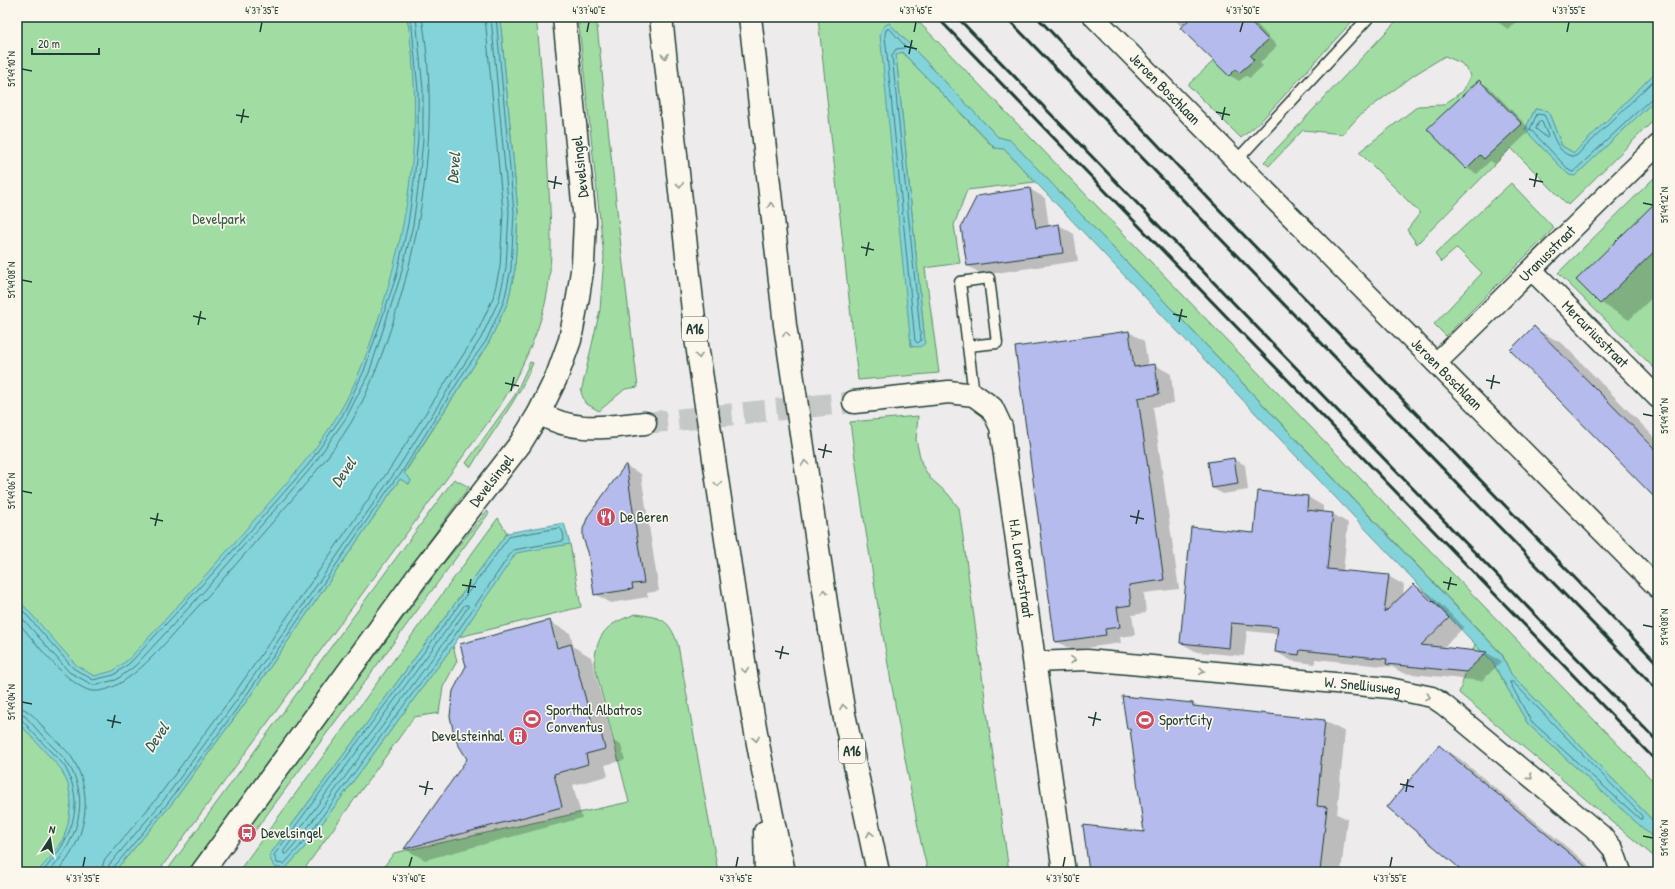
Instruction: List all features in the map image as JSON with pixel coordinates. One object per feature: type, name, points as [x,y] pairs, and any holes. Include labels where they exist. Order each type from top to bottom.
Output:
[{"type":"main road","name":"Develsingel","points":[[202,872],[418,576],[520,444],[539,413],[558,376],[570,340],[583,264],[585,221],[564,17]]},
{"type":"main road","name":"A16","points":[[661,17],[696,338],[749,700],[764,782],[784,872]]},
{"type":"main road","name":"A16","points":[[750,17],[785,325],[830,630],[844,714],[878,872]]},
{"type":"main road","name":"H.A. Lorentzstraat","points":[[854,402],[949,392],[974,395],[992,408],[1001,427],[1064,872]]},
{"type":"main road","points":[[539,413],[554,422],[585,428],[646,423]]},
{"type":"main road","name":"A16","points":[[764,782],[766,872]]},
{"type":"street","name":"Jeroen Boschlaan","points":[[1094,17],[1658,588]]},
{"type":"street","name":"Uranusstraat","points":[[1436,363],[1658,145]]},
{"type":"street","name":"Mercuriusstraat","points":[[1532,270],[1658,398]]},
{"type":"street","name":"W. Snelliusweg","points":[[1034,662],[1087,660],[1389,688],[1432,697],[1444,705],[1601,835],[1613,849],[1621,872]]},
{"type":"lane","points":[[1236,161],[1369,17]]},
{"type":"lane","points":[[968,346],[997,343],[989,278],[960,282],[974,395]]},
{"type":"green space","name":"Develpark","points":[[17,17],[407,17],[425,96],[423,261],[350,419],[50,872],[17,872]]},
{"type":"green space","points":[[500,17],[536,17],[542,75],[551,221],[551,254],[545,304],[532,344],[514,382],[500,406],[158,872],[114,872],[170,806],[246,702],[400,479],[409,484],[411,480],[404,474],[489,342],[508,302],[515,269],[518,212]]},
{"type":"green space","points":[[578,17],[596,17],[638,387],[625,389],[599,411],[585,403],[581,392],[600,310],[604,257]]},
{"type":"green space","points":[[818,17],[914,17],[1658,786],[1658,826],[1511,674],[1502,654],[1010,140],[998,137],[889,23],[922,346],[925,342],[896,55],[902,52],[994,148],[1004,149],[1035,182],[967,190],[954,225],[960,263],[925,268],[939,373],[858,380]]},
{"type":"green space","points":[[1260,17],[1356,17],[1260,122],[1241,138],[1188,85]]},
{"type":"green space","points":[[1400,17],[1644,17],[1658,25],[1658,70],[1574,153],[1562,146],[1548,111],[1535,109],[1525,130],[1569,175],[1578,173],[1658,97],[1658,116],[1568,205],[1511,148],[1417,244],[1407,230],[1420,213],[1359,152],[1418,106],[1443,105],[1463,91],[1471,75],[1461,63],[1445,56],[1414,75],[1359,116],[1343,134],[1303,130],[1269,166],[1264,162]]},
{"type":"green space","points":[[1658,174],[1658,372],[1558,273]]},
{"type":"green space","points":[[1511,183],[1554,228],[1446,336],[1434,324],[1482,273],[1457,248],[1441,262],[1435,254]]},
{"type":"green space","points":[[530,362],[533,363],[520,390],[471,467],[466,463],[515,395]]},
{"type":"green space","points":[[918,416],[916,440],[922,465],[930,478],[948,494],[959,508],[1009,872],[928,872],[921,843],[882,633],[850,422]]},
{"type":"green space","points":[[454,479],[469,487],[187,872],[166,872]]},
{"type":"green space","points":[[487,511],[489,513],[254,832],[248,828],[443,564]]},
{"type":"green space","points":[[498,518],[507,533],[269,856],[285,869],[304,848],[453,646],[457,661],[443,687],[439,713],[414,717],[302,872],[255,872],[250,868],[246,872],[238,872]]},
{"type":"green space","points":[[570,544],[581,607],[459,637],[516,552]]},
{"type":"green space","points":[[636,614],[653,617],[664,621],[675,636],[678,645],[718,872],[380,872],[394,853],[629,802],[594,663],[598,643],[606,630],[618,621]]},
{"type":"green space","points":[[1475,644],[1493,663],[1528,724],[1658,842],[1658,860],[1459,693]]},
{"type":"water","name":"Devel","points":[[407,17],[500,17],[518,212],[515,269],[508,302],[489,342],[404,473],[411,480],[409,484],[400,479],[246,702],[170,806],[114,872],[37,872],[50,858],[63,839],[68,824],[71,801],[68,784],[61,769],[17,721],[17,598],[76,665],[94,676],[113,671],[129,659],[180,604],[303,464],[331,426],[346,401],[368,350],[391,275],[407,202],[412,166],[414,92],[412,54]]},
{"type":"water","points":[[889,23],[998,137],[1010,140],[1502,655],[1511,674],[1658,826],[1658,842],[1528,724],[1493,663],[1004,149],[995,148],[902,52],[896,55],[925,343],[917,347],[911,346],[880,34],[884,26]]},
{"type":"water","points":[[1658,70],[1658,97],[1575,176],[1569,175],[1525,130],[1535,109],[1548,111],[1562,146],[1574,153]]},
{"type":"water","points":[[564,523],[570,544],[516,553],[453,646],[304,848],[285,869],[274,867],[269,856],[507,533]]},
{"type":"building","points":[[1192,17],[1246,17],[1268,40],[1250,56],[1254,60],[1239,73],[1236,69],[1229,76],[1180,28]]},
{"type":"building","points":[[1479,80],[1522,124],[1484,159],[1480,155],[1466,169],[1427,129]]},
{"type":"building","points":[[1030,188],[1036,228],[1059,224],[1063,253],[967,266],[961,227],[977,196]]},
{"type":"building","points":[[1658,200],[1658,248],[1600,304],[1576,280]]},
{"type":"building","points":[[1534,326],[1658,452],[1658,501],[1510,350]]},
{"type":"building","points":[[1129,331],[1134,367],[1155,364],[1159,394],[1138,398],[1164,580],[1129,585],[1131,605],[1117,607],[1120,627],[1105,629],[1106,635],[1055,642],[1015,347]]},
{"type":"building","points":[[1234,458],[1238,484],[1212,488],[1208,462]]},
{"type":"building","points":[[626,464],[644,583],[632,584],[633,589],[594,595],[588,552],[583,538],[583,529],[588,516]]},
{"type":"building","points":[[1258,491],[1308,496],[1307,510],[1333,513],[1327,569],[1389,575],[1384,613],[1414,584],[1432,602],[1433,601],[1449,618],[1421,645],[1487,652],[1466,672],[1386,664],[1387,659],[1300,650],[1299,655],[1275,652],[1278,627],[1231,623],[1229,648],[1180,643],[1191,527],[1254,533]]},
{"type":"building","name":"Develsteinhal","points":[[550,620],[557,648],[571,644],[595,734],[601,733],[605,749],[586,754],[588,764],[554,774],[562,807],[404,849],[467,759],[455,739],[450,716],[453,691],[466,666],[460,644]]},
{"type":"building","points":[[1122,696],[1193,703],[1193,706],[1325,720],[1317,806],[1327,807],[1320,872],[1089,872],[1083,825],[1144,832],[1130,729],[1127,729]]},
{"type":"building","points":[[1439,745],[1592,872],[1464,872],[1387,807]]},
{"type":"tunnel","points":[[645,423],[854,402]]},
{"type":"railway","points":[[937,17],[1658,763]]},
{"type":"railway","points":[[957,17],[1658,742]]},
{"type":"railway","points":[[1006,17],[1658,691]]},
{"type":"railway","points":[[1037,17],[1210,200],[1658,664]]},
{"type":"place","name":"De Beren","points":[[606,517]]},
{"type":"place","name":"Sporthal Albatros Conventus","points":[[532,719]]},
{"type":"place","name":"SportCity","points":[[1145,720]]},
{"type":"place","name":"Develsteinhal","points":[[518,736]]},
{"type":"place","name":"Develsingel","points":[[247,833]]}]
